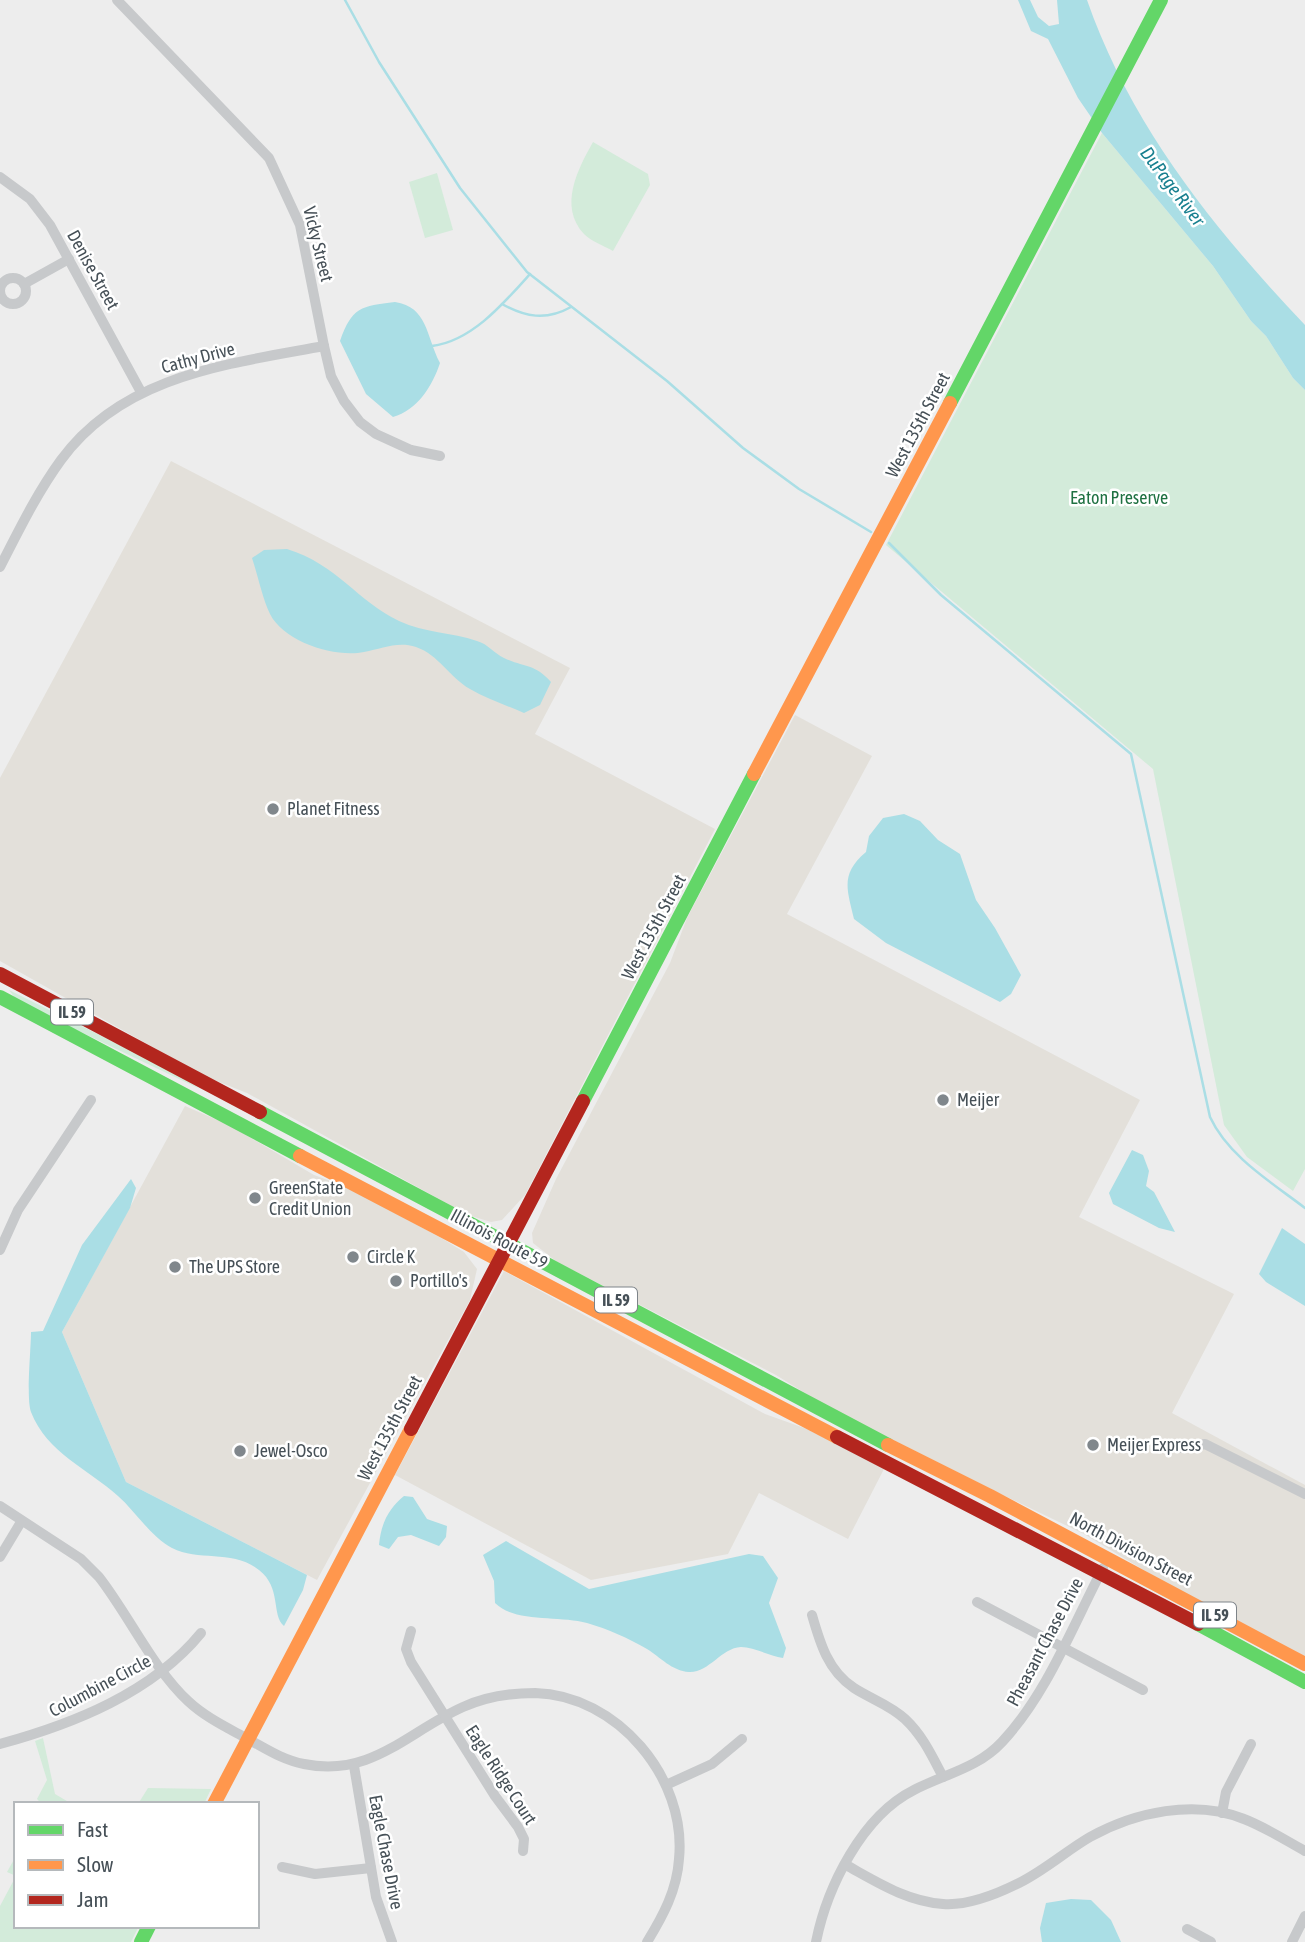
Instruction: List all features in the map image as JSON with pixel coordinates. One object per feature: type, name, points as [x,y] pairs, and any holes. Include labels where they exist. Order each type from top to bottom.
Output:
[{"type":"main road","name":"West 135th Street","points":[[215,1802],[1161,0]]},
{"type":"main road","name":"Illinois Route 59","points":[[0,974],[820,1410],[976,1489]]},
{"type":"main road","name":"Illinois Route 59","points":[[0,997],[786,1412],[983,1511]]},
{"type":"main road","points":[[786,1412],[820,1410]]},
{"type":"main road","name":"North Division Street","points":[[976,1489],[1305,1664]]},
{"type":"main road","name":"North Division Street","points":[[983,1511],[1305,1682]]},
{"type":"street","name":"Vicky Street","points":[[117,0],[269,158],[300,225],[324,346],[335,384],[360,422],[395,444],[440,456]]},
{"type":"street","name":"Denise Street","points":[[0,177],[30,200],[50,225],[141,392]]},
{"type":"street","points":[[24,284],[69,260]]},
{"type":"street","points":[[11,278],[24,284],[26,294],[15,304],[5,302],[0,293],[2,284],[11,278]]},
{"type":"street","name":"Cathy Drive","points":[[0,567],[43,486],[63,457],[92,427],[141,392],[179,376],[324,346]]},
{"type":"street","points":[[0,1250],[18,1210],[91,1101]]},
{"type":"street","points":[[1163,1446],[1183,1448],[1205,1444],[1305,1494]]},
{"type":"street","points":[[0,1506],[81,1559],[99,1577],[188,1701],[208,1717],[248,1739],[303,1764],[354,1766],[385,1753],[446,1717],[482,1700],[508,1695],[537,1693],[566,1699],[614,1721],[634,1738],[666,1784],[675,1813],[680,1858],[667,1906],[647,1942]]},
{"type":"street","points":[[0,1557],[21,1522]]},
{"type":"street","name":"Pheasant Chase Drive","points":[[816,1942],[829,1896],[846,1865],[883,1813],[912,1791],[975,1764],[1017,1725],[1108,1558]]},
{"type":"street","points":[[977,1602],[1143,1690]]},
{"type":"street","points":[[812,1615],[822,1649],[835,1673],[852,1687],[903,1717],[926,1743],[943,1777]]},
{"type":"street","name":"Eagle Ridge Court","points":[[411,1631],[406,1649],[411,1662],[495,1796],[518,1827],[524,1839],[523,1852]]},
{"type":"street","name":"Columbine Circle","points":[[0,1744],[47,1731],[81,1717],[164,1670],[181,1657],[201,1633]]},
{"type":"street","points":[[666,1784],[712,1763],[742,1739]]},
{"type":"street","points":[[1222,1812],[1226,1792],[1251,1744]]},
{"type":"street","name":"Eagle Chase Drive","points":[[354,1766],[381,1918],[392,1942]]},
{"type":"street","points":[[846,1865],[898,1894],[945,1905],[977,1900],[1033,1876],[1087,1839],[1118,1823],[1148,1814],[1180,1811],[1222,1812],[1243,1819],[1305,1851]]},
{"type":"street","points":[[282,1867],[315,1874],[371,1868]]},
{"type":"street","points":[[1292,1942],[1305,1916]]},
{"type":"street","points":[[1187,1929],[1211,1942]]},
{"type":"shaded area","points":[[171,461],[570,668],[535,734],[715,829],[525,1195],[502,1220],[491,1222],[468,1215],[247,1093],[204,1076],[0,961],[0,778]]},
{"type":"shaded area","points":[[795,715],[872,756],[787,914],[1140,1100],[1079,1217],[1234,1294],[1172,1413],[1305,1485],[1305,1658],[1157,1578],[1084,1534],[853,1423],[776,1375],[557,1262],[533,1243],[532,1233],[556,1179],[670,963],[687,918]]},
{"type":"shaded area","points":[[185,1106],[229,1125],[314,1175],[347,1187],[443,1239],[464,1252],[477,1269],[470,1300],[317,1580],[126,1482],[62,1332]]},
{"type":"shaded area","points":[[504,1271],[765,1414],[807,1429],[884,1469],[848,1539],[759,1493],[728,1554],[591,1580],[395,1475]]},
{"type":"green space","name":"Eaton Preserve","points":[[1102,133],[1213,266],[1251,321],[1266,336],[1293,378],[1305,390],[1305,1169],[1293,1191],[1247,1157],[1224,1125],[1153,769],[886,545]]},
{"type":"green space","points":[[593,142],[648,174],[650,185],[613,251],[584,234],[572,212],[573,188]]},
{"type":"green space","points":[[437,173],[453,230],[425,238],[409,182]]},
{"type":"green space","points":[[9,990],[174,1072],[200,1089],[62,1023],[15,998]]},
{"type":"green space","points":[[43,1738],[55,1794],[69,1802],[40,1802],[37,1799],[47,1780],[35,1741]]},
{"type":"green space","points":[[148,1788],[211,1789],[205,1802],[139,1802]]},
{"type":"green space","points":[[14,1860],[14,1875],[7,1872]]},
{"type":"green space","points":[[14,1880],[14,1928],[138,1928],[131,1942],[0,1942],[0,1906]]},
{"type":"water","name":"DuPage River","points":[[1018,0],[1030,0],[1038,17],[1049,26],[1059,24],[1057,0],[1087,0],[1105,46],[1127,90],[1178,174],[1239,251],[1305,325],[1305,390],[1293,378],[1266,336],[1251,321],[1213,266],[1102,133],[1078,98],[1048,39],[1031,31]]},
{"type":"water","points":[[395,302],[406,305],[420,316],[440,363],[433,381],[416,403],[402,414],[393,417],[366,394],[340,341],[349,321],[359,310]]},
{"type":"water","points":[[287,549],[320,564],[371,604],[399,621],[477,641],[504,658],[539,672],[551,682],[540,705],[524,713],[483,696],[463,684],[431,655],[409,645],[339,653],[298,640],[277,624],[270,614],[252,558],[264,550]]},
{"type":"water","points":[[904,814],[920,821],[938,840],[960,854],[976,900],[1021,975],[1011,994],[1000,1002],[886,943],[854,919],[848,890],[852,868],[866,852],[869,836],[883,818]]},
{"type":"water","points":[[1132,1150],[1143,1155],[1149,1171],[1146,1186],[1154,1192],[1175,1232],[1159,1228],[1113,1204],[1109,1193]]},
{"type":"water","points":[[131,1179],[136,1188],[130,1208],[62,1332],[126,1482],[307,1575],[303,1590],[284,1626],[278,1615],[271,1585],[259,1570],[238,1560],[182,1552],[164,1543],[118,1496],[47,1439],[31,1412],[31,1332],[43,1331],[82,1245]]},
{"type":"water","points":[[1282,1228],[1305,1244],[1305,1306],[1266,1282],[1259,1274]]},
{"type":"water","points":[[404,1496],[413,1497],[427,1519],[447,1526],[446,1537],[439,1546],[411,1535],[398,1537],[389,1549],[379,1545],[386,1518]]},
{"type":"water","points":[[506,1541],[589,1589],[749,1554],[763,1556],[778,1578],[769,1603],[786,1648],[783,1658],[741,1647],[727,1651],[703,1669],[683,1671],[640,1645],[603,1628],[576,1621],[526,1616],[504,1609],[495,1603],[494,1581],[483,1555]]},
{"type":"water","points":[[1071,1899],[1091,1900],[1111,1920],[1121,1942],[1042,1942],[1040,1928],[1046,1903]]},
{"type":"waterway","points":[[345,0],[379,62],[460,188],[527,272],[667,381],[743,448],[799,489],[871,532]]},
{"type":"waterway","points":[[432,346],[447,343],[474,329],[530,274]]},
{"type":"waterway","points":[[502,304],[536,316],[553,314],[571,307]]},
{"type":"waterway","points":[[889,543],[941,595],[1131,754],[1210,1117],[1239,1156],[1305,1208]]},
{"type":"traffic: fast","points":[[950,403],[1161,0]]},
{"type":"traffic: fast","points":[[583,1101],[754,774]]},
{"type":"traffic: fast","points":[[0,997],[300,1156]]},
{"type":"traffic: fast","points":[[260,1112],[888,1445]]},
{"type":"traffic: fast","points":[[1198,1624],[1305,1682]]},
{"type":"traffic: fast","points":[[141,1942],[148,1928]]},
{"type":"traffic: slow","points":[[754,774],[950,403]]},
{"type":"traffic: slow","points":[[300,1156],[837,1437]]},
{"type":"traffic: slow","points":[[215,1802],[411,1429]]},
{"type":"traffic: slow","points":[[888,1445],[990,1496],[1305,1664]]},
{"type":"traffic: jam","points":[[0,974],[260,1112]]},
{"type":"traffic: jam","points":[[411,1429],[583,1101]]},
{"type":"traffic: jam","points":[[837,1437],[1198,1624]]},
{"type":"place","name":"Planet Fitness","points":[[273,809]]},
{"type":"place","name":"Meijer","points":[[943,1100]]},
{"type":"place","name":"GreenState Credit Union","points":[[255,1198]]},
{"type":"place","name":"Circle K","points":[[353,1257]]},
{"type":"place","name":"The UPS Store","points":[[175,1267]]},
{"type":"place","name":"Portillo's","points":[[396,1281]]},
{"type":"place","name":"Meijer Express","points":[[1093,1445]]},
{"type":"place","name":"Jewel-Osco","points":[[240,1451]]}]
